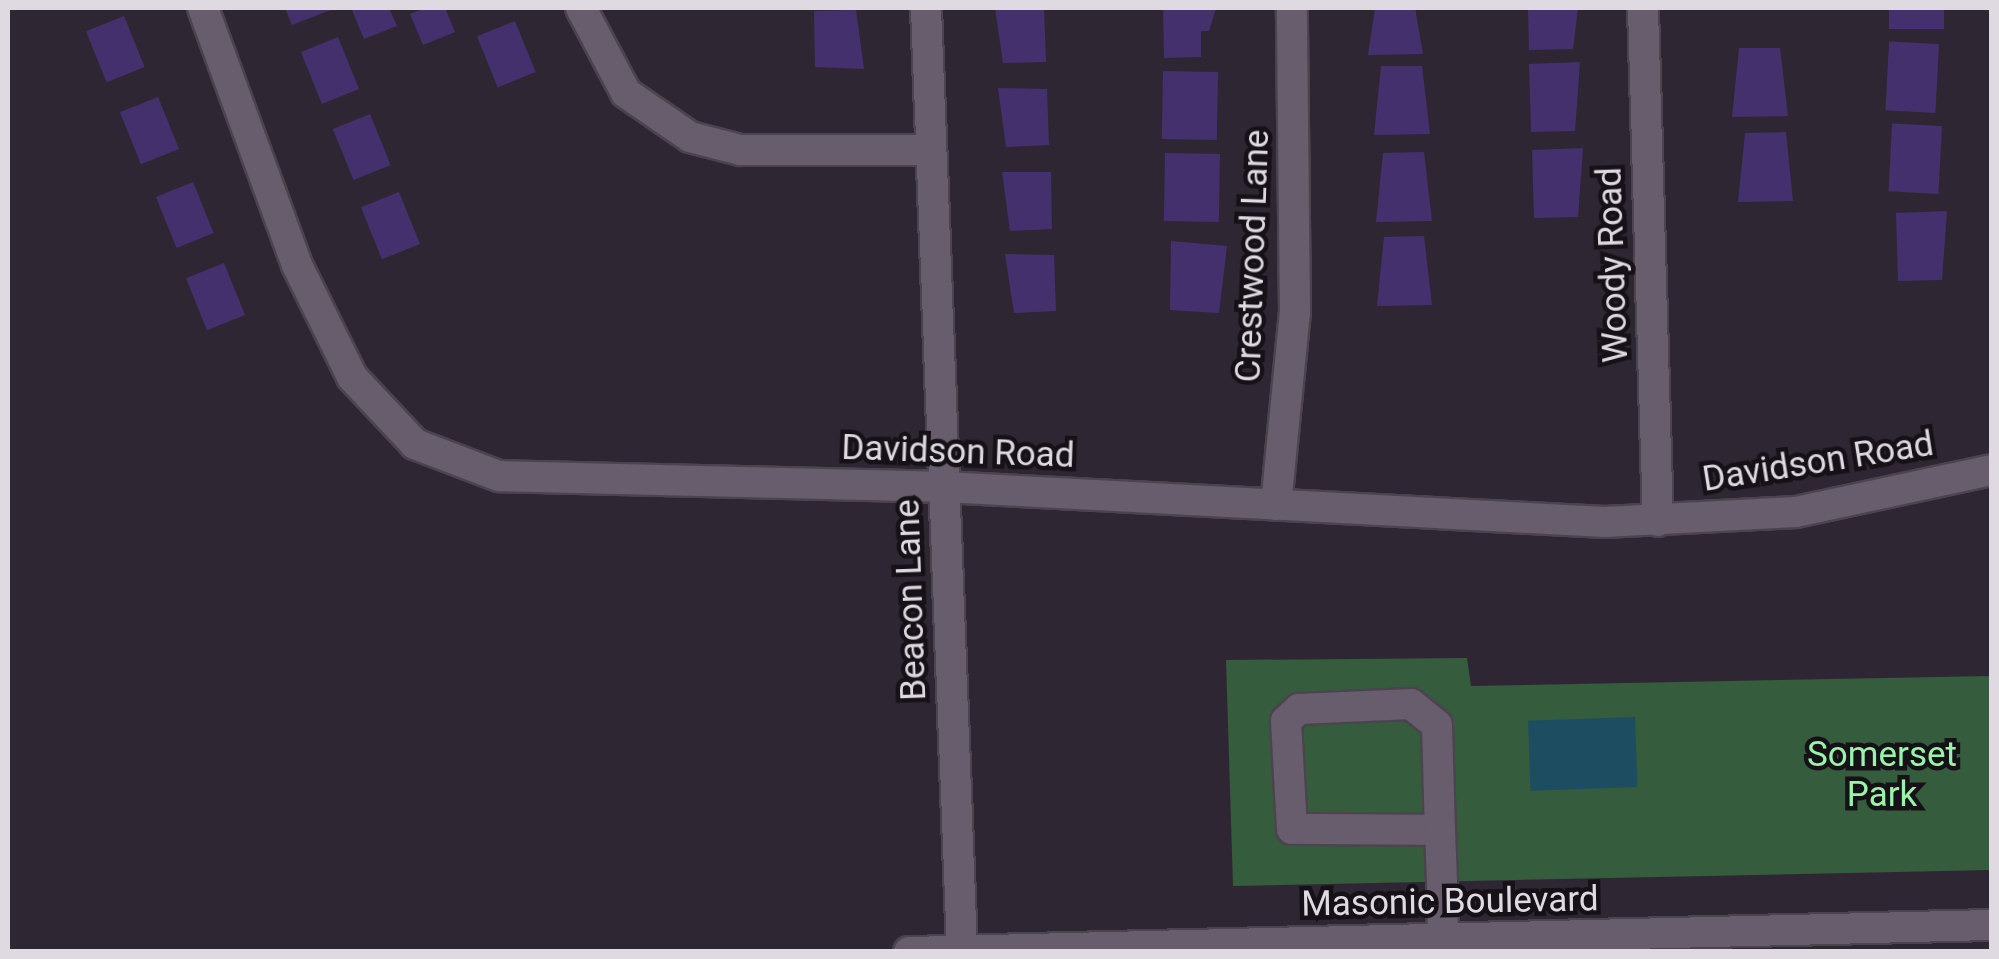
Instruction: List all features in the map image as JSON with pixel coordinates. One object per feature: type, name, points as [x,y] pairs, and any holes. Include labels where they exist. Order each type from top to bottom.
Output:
[{"type":"street","name":"Davidson Road","points":[[203,8],[324,325],[382,416],[415,444],[500,476],[560,482],[944,487],[1276,506],[1658,521],[1796,512],[1992,470]]},
{"type":"street","points":[[581,8],[626,93],[690,137],[740,150],[930,150]]},
{"type":"street","name":"Beacon Lane","points":[[926,8],[962,950]]},
{"type":"street","name":"Crestwood Lane","points":[[1276,506],[1295,312],[1292,8]]},
{"type":"street","name":"Woody Road","points":[[1643,8],[1658,521]]},
{"type":"street","points":[[1440,830],[1292,829],[1286,822],[1286,721],[1299,710],[1411,704],[1428,713],[1437,725],[1440,830],[1443,940]]},
{"type":"street","name":"Masonic Boulevard","points":[[909,952],[1443,940],[1501,945],[1804,941],[1992,925]]},
{"type":"green space","name":"Somerset Park","points":[[1467,658],[1471,686],[1991,676],[1991,870],[1233,886],[1226,660]]},
{"type":"water","points":[[1635,717],[1637,787],[1531,791],[1528,721]]},
{"type":"building","points":[[285,8],[336,8],[292,25]]},
{"type":"building","points":[[351,8],[389,8],[397,26],[364,39]]},
{"type":"building","points":[[426,8],[445,8],[455,32],[423,45],[410,14]]},
{"type":"building","points":[[995,8],[1044,8],[1046,62],[1003,63]]},
{"type":"building","points":[[1163,8],[1216,8],[1209,31],[1201,31],[1201,57],[1164,58]]},
{"type":"building","points":[[1375,8],[1415,8],[1423,54],[1368,55]]},
{"type":"building","points":[[1528,8],[1578,8],[1573,49],[1529,50]]},
{"type":"building","points":[[1889,8],[1944,8],[1944,29],[1889,29]]},
{"type":"building","points":[[856,10],[864,69],[815,67],[814,11]]},
{"type":"building","points":[[124,16],[145,67],[107,82],[86,31]]},
{"type":"building","points":[[515,21],[536,72],[498,87],[477,36]]},
{"type":"building","points":[[338,37],[359,89],[322,104],[301,52]]},
{"type":"building","points":[[1889,41],[1939,44],[1935,113],[1885,110]]},
{"type":"building","points":[[1739,48],[1780,48],[1788,116],[1732,117]]},
{"type":"building","points":[[1580,62],[1575,131],[1531,132],[1529,64]]},
{"type":"building","points":[[1381,66],[1422,66],[1430,134],[1374,135]]},
{"type":"building","points":[[1163,71],[1218,72],[1217,140],[1162,139]]},
{"type":"building","points":[[998,88],[1047,89],[1049,145],[1006,147]]},
{"type":"building","points":[[158,97],[179,149],[141,164],[120,112]]},
{"type":"building","points":[[370,114],[391,165],[354,180],[333,129]]},
{"type":"building","points":[[1892,123],[1942,126],[1938,194],[1889,191]]},
{"type":"building","points":[[1786,132],[1793,201],[1738,202],[1745,133]]},
{"type":"building","points":[[1583,148],[1578,217],[1534,218],[1532,150]]},
{"type":"building","points":[[1424,152],[1432,221],[1376,222],[1383,153]]},
{"type":"building","points":[[1165,153],[1220,154],[1219,222],[1164,221]]},
{"type":"building","points":[[1002,172],[1051,172],[1052,229],[1010,231]]},
{"type":"building","points":[[193,182],[214,233],[177,248],[156,197]]},
{"type":"building","points":[[399,192],[420,244],[382,259],[361,207]]},
{"type":"building","points":[[1947,211],[1942,280],[1898,281],[1896,213]]},
{"type":"building","points":[[1424,236],[1432,305],[1377,306],[1384,237]]},
{"type":"building","points":[[1171,241],[1227,246],[1219,313],[1170,310]]},
{"type":"building","points":[[1005,254],[1054,255],[1056,311],[1014,313]]},
{"type":"building","points":[[224,263],[245,315],[207,330],[186,278]]}]
